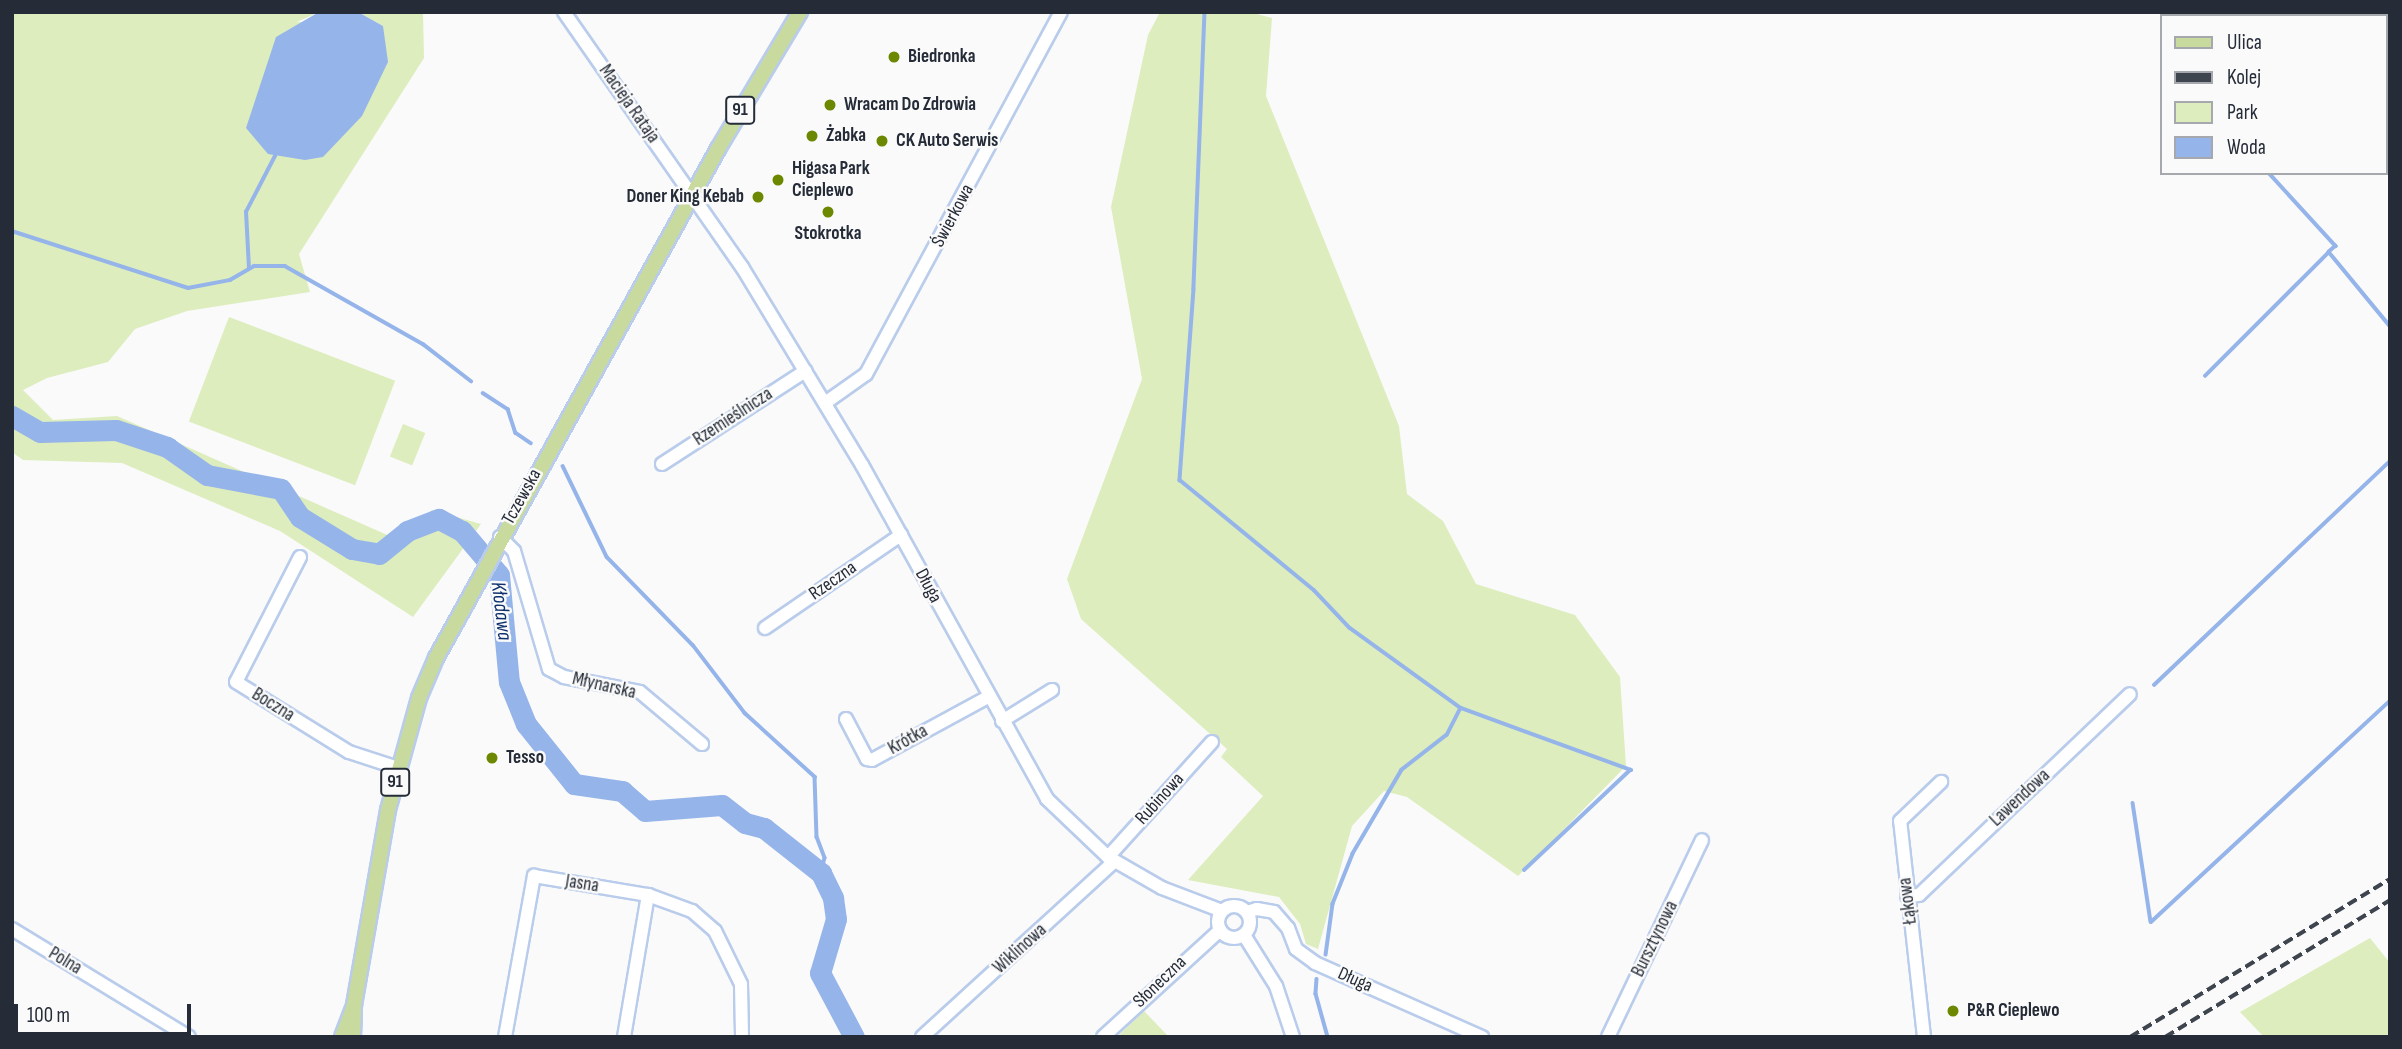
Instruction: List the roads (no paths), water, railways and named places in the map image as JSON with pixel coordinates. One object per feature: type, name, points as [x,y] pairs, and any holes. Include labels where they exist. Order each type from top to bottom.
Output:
[{"type":"main road","name":"Tczewska","points":[[353,1037],[354,1005],[398,768],[423,688],[496,543],[694,196],[790,19],[800,12]]},
{"type":"main road","name":"Tczewska","points":[[342,1037],[354,1005]]},
{"type":"street","name":"Macieja Rataja","points":[[564,12],[694,196]]},
{"type":"street","name":"Świerkowa","points":[[825,403],[866,374],[1061,12]]},
{"type":"street","name":"Długa","points":[[694,196],[825,403],[1047,799],[1112,859],[1162,888],[1222,911],[1232,906],[1247,912],[1257,909],[1274,912],[1288,928],[1296,949],[1315,963],[1482,1037]]},
{"type":"street","name":"Rzemieślnicza","points":[[662,464],[805,371]]},
{"type":"street","name":"Rzeczna","points":[[765,628],[901,535]]},
{"type":"street","name":"Młynarska","points":[[496,543],[514,551],[549,669],[564,677],[640,692],[702,744]]},
{"type":"street","name":"Boczna","points":[[300,557],[236,682],[349,752],[398,768]]},
{"type":"street","points":[[1002,721],[1052,690]]},
{"type":"street","name":"Lawendowa","points":[[1908,896],[1919,895],[2130,694]]},
{"type":"street","name":"Krótka","points":[[846,719],[867,759],[872,760],[988,696]]},
{"type":"street","name":"Rubinowa","points":[[1112,859],[1212,742]]},
{"type":"street","name":"Łąkowa","points":[[1924,1037],[1900,821],[1941,782]]},
{"type":"street","name":"Bursztynowa","points":[[1608,1037],[1702,840]]},
{"type":"street","name":"Wiklinowa","points":[[922,1037],[1112,859]]},
{"type":"street","name":"Jasna","points":[[505,1037],[534,876],[648,895]]},
{"type":"street","points":[[624,1037],[648,895],[692,911],[715,931],[741,984],[742,1037]]},
{"type":"street","points":[[1222,911],[1220,930],[1231,938],[1244,935],[1251,924],[1247,912]]},
{"type":"street","name":"Polna","points":[[12,929],[189,1037]]},
{"type":"street","name":"Słoneczna","points":[[1103,1037],[1220,930]]},
{"type":"street","points":[[1244,935],[1276,986],[1293,1037]]},
{"type":"water","points":[[319,12],[358,12],[383,26],[388,62],[362,116],[323,157],[305,160],[268,154],[246,128],[276,37]]},
{"type":"waterway","points":[[1205,12],[1194,289],[1180,480],[1314,590],[1350,628],[1461,708],[1447,735],[1402,770],[1353,854],[1333,904],[1326,955]]},
{"type":"waterway","points":[[249,269],[246,212],[275,156]]},
{"type":"waterway","points":[[2271,175],[2336,246],[2329,252],[2390,326]]},
{"type":"waterway","name":"Kłodawa","points":[[12,231],[188,288],[230,280],[254,266],[285,266],[423,344],[471,381]]},
{"type":"waterway","points":[[2205,376],[2329,252]]},
{"type":"waterway","name":"Kłodawa","points":[[483,393],[508,409],[516,433],[531,443]]},
{"type":"waterway","name":"Kłodawa","points":[[12,416],[40,432],[116,430],[167,447],[207,475],[281,489],[300,517],[352,549],[379,554],[407,531],[439,519],[462,531],[499,575],[509,682],[526,724],[574,784],[622,791],[645,811],[722,805],[745,823],[764,828],[821,873],[833,898],[836,919],[820,973],[854,1037]]},
{"type":"waterway","points":[[2154,685],[2390,461]]},
{"type":"waterway","name":"Kłodawa","points":[[563,466],[607,557],[693,645],[745,713],[815,777],[817,837],[825,858],[821,873]]},
{"type":"waterway","points":[[2133,803],[2151,922],[2390,701]]},
{"type":"waterway","points":[[1461,708],[1631,770],[1525,870]]},
{"type":"waterway","points":[[1317,979],[1316,994],[1328,1037]]},
{"type":"railway","points":[[2130,1037],[2390,879]]},
{"type":"railway","points":[[2165,1037],[2390,900]]},
{"type":"place","name":"Biedronka","points":[[894,57]]},
{"type":"place","name":"Wracam Do Zdrowia","points":[[830,105]]},
{"type":"place","name":"Żabka","points":[[812,136]]},
{"type":"place","name":"CK Auto Serwis","points":[[882,141]]},
{"type":"place","name":"Higasa Park Cieplewo","points":[[778,180]]},
{"type":"place","name":"Doner King Kebab","points":[[758,197]]},
{"type":"place","name":"Stokrotka","points":[[828,212]]},
{"type":"place","name":"Tesso","points":[[492,758]]},
{"type":"place","name":"P&R Cieplewo","points":[[1953,1011]]}]
